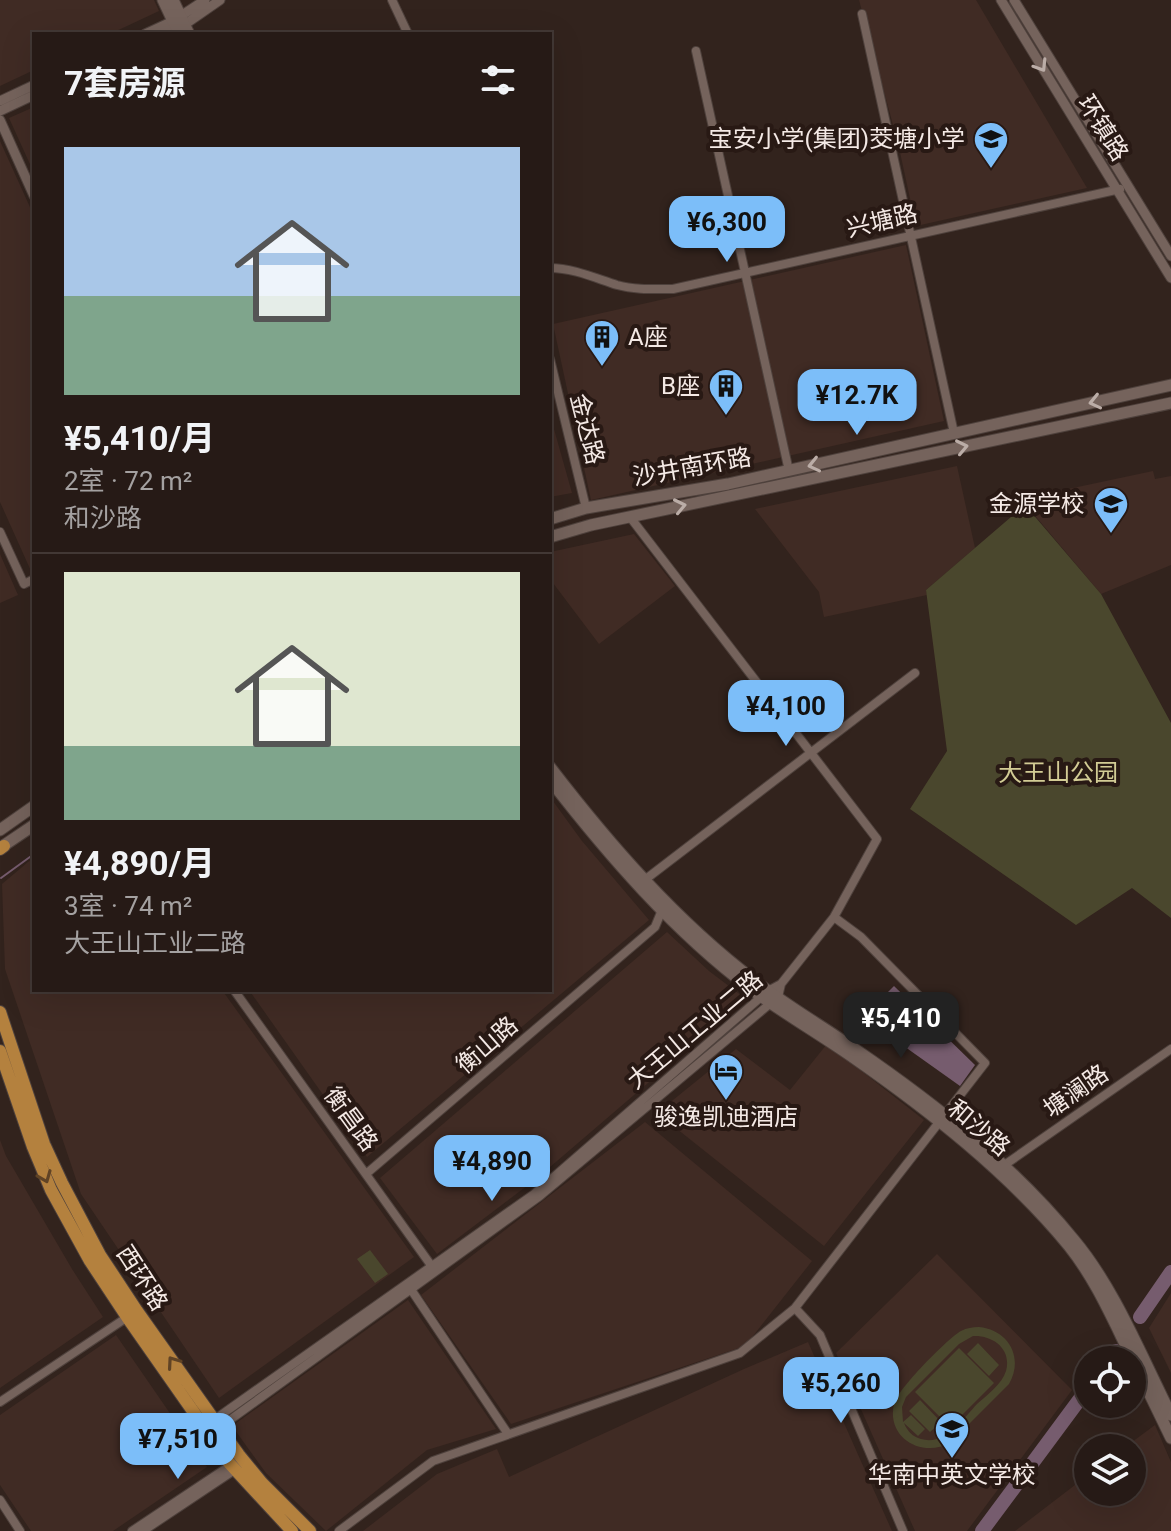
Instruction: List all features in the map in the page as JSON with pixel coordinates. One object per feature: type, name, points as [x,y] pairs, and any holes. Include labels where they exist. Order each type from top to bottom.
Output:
[{"type":"main road","points":[[163,0],[178,28]]},
{"type":"main road","points":[[173,0],[178,28]]},
{"type":"main road","name":"沙井南环路","points":[[552,518],[586,508],[789,471],[1171,385]]},
{"type":"main road","name":"沙井南环路","points":[[552,536],[591,525],[1171,403]]},
{"type":"main road","name":"和沙路","points":[[552,770],[662,910],[716,961],[942,1119],[1003,1166],[1039,1200],[1090,1261],[1113,1299],[1171,1415]]},
{"type":"main road","name":"和沙路","points":[[552,783],[583,823],[642,882],[770,997]]},
{"type":"main road","points":[[0,830],[32,807]]},
{"type":"main road","points":[[1,848],[32,826]]},
{"type":"main road","name":"西环路","points":[[0,1012],[44,1144],[132,1314]]},
{"type":"main road","name":"西环路","points":[[0,1051],[51,1190],[90,1261],[132,1314],[238,1464],[292,1531]]},
{"type":"main road","name":"和沙路","points":[[942,1119],[1011,1184],[1070,1248],[1106,1303],[1171,1438]]},
{"type":"main road","name":"西环路","points":[[238,1464],[262,1483],[310,1531]]},
{"type":"street","points":[[178,28],[205,0]]},
{"type":"street","points":[[156,32],[178,28],[220,0]]},
{"type":"street","points":[[392,0],[407,32]]},
{"type":"street","name":"环镇路","points":[[1001,0],[1171,278]]},
{"type":"street","name":"环镇路","points":[[1014,0],[1171,256]]},
{"type":"street","points":[[862,14],[954,433]]},
{"type":"street","points":[[696,51],[789,471]]},
{"type":"street","points":[[0,101],[32,86]]},
{"type":"street","points":[[0,111],[32,96]]},
{"type":"street","points":[[0,120],[32,192]]},
{"type":"street","name":"兴塘路","points":[[552,268],[576,271],[620,286],[647,290],[673,289],[1128,187]]},
{"type":"street","name":"金达路","points":[[552,367],[586,508]]},
{"type":"street","points":[[339,1531],[433,1461],[740,1353],[795,1308],[985,1063],[861,937],[834,917],[877,839],[630,517]]},
{"type":"street","points":[[0,532],[24,584],[32,580]]},
{"type":"street","points":[[642,882],[915,673]]},
{"type":"street","name":"衡山路","points":[[366,1174],[655,927],[662,910]]},
{"type":"street","name":"大王山工业二路","points":[[211,1427],[534,1194],[770,997],[834,917]]},
{"type":"street","name":"衡昌路","points":[[235,992],[433,1269]]},
{"type":"street","name":"塘澜路","points":[[1003,1166],[1171,1049]]},
{"type":"street","points":[[409,1286],[508,1434]]},
{"type":"street","points":[[795,1308],[820,1335],[903,1531]]},
{"type":"street","points":[[0,1402],[132,1314]]},
{"type":"street","points":[[132,1531],[238,1464]]},
{"type":"street","points":[[143,1531],[238,1464]]},
{"type":"street","points":[[0,1500],[20,1531]]},
{"type":"shaded area","points":[[0,0],[154,0],[159,11],[114,32],[32,32],[32,71],[0,86]]},
{"type":"shaded area","points":[[859,0],[976,0],[1087,188],[916,226],[898,143]]},
{"type":"shaded area","points":[[32,108],[32,169],[9,118]]},
{"type":"shaded area","points":[[0,141],[32,212],[32,571],[0,502]]},
{"type":"shaded area","points":[[906,245],[944,421],[591,500],[553,324]]},
{"type":"shaded area","points":[[552,422],[572,493],[552,497]]},
{"type":"shaded area","points":[[957,466],[975,548],[926,590],[927,595],[824,617],[819,592],[755,509]]},
{"type":"shaded area","name":"金源学校","points":[[1153,471],[1155,479],[1171,476],[1171,565],[1101,594],[1021,499]]},
{"type":"shaded area","points":[[634,534],[675,586],[599,644],[552,582],[552,552]]},
{"type":"shaded area","points":[[0,554],[18,595],[0,603]]},
{"type":"shaded area","points":[[552,800],[582,841],[649,920],[367,1157],[250,992],[552,992]]},
{"type":"shaded area","points":[[32,859],[32,992],[223,992],[414,1257],[219,1398],[81,1194],[5,969],[2,884]]},
{"type":"shaded area","points":[[667,932],[709,971],[746,999],[536,1179],[437,1254],[380,1178]]},
{"type":"shaded area","points":[[894,986],[975,1065],[960,1086],[863,1017]]},
{"type":"shaded area","points":[[827,1044],[924,1120],[824,1246],[657,1113],[736,1049],[790,1090]]},
{"type":"shaded area","points":[[645,1122],[812,1261],[745,1346],[511,1424],[421,1295]]},
{"type":"shaded area","points":[[0,1140],[6,1156],[103,1317],[0,1388]]},
{"type":"shaded area","name":"华南中英文学校","points":[[937,1254],[1072,1390],[967,1531],[915,1531],[836,1353]]},
{"type":"shaded area","points":[[1171,1293],[1171,1373],[1149,1328]]},
{"type":"shaded area","points":[[408,1300],[496,1429],[427,1450],[326,1531],[266,1473],[232,1426]]},
{"type":"shaded area","points":[[116,1335],[207,1467],[113,1531],[31,1531],[0,1485],[0,1415]]},
{"type":"shaded area","points":[[808,1342],[892,1531],[363,1531],[437,1474],[497,1449],[509,1477]]},
{"type":"shaded area","points":[[1155,1425],[1171,1462],[1171,1531],[1015,1531],[1074,1486],[1074,1506],[1146,1506],[1146,1434],[1143,1434]]},
{"type":"green space","name":"大王山公园","points":[[1025,505],[1101,594],[1171,723],[1171,918],[1132,888],[1076,925],[910,809],[947,751],[926,590]]},
{"type":"green space","points":[[370,1250],[388,1274],[375,1283],[357,1259]]},
{"type":"green space","points":[[976,1327],[990,1329],[1006,1339],[1011,1347],[1015,1365],[1009,1384],[950,1443],[928,1448],[908,1442],[895,1427],[893,1416],[897,1397],[945,1344],[961,1331]],"holes":[[[973,1336],[994,1341],[1006,1356],[1006,1371],[1001,1380],[946,1435],[930,1440],[913,1435],[904,1423],[918,1436],[925,1429],[911,1415],[903,1422],[902,1407],[906,1397],[959,1344]]]},
{"type":"green space","points":[[978,1343],[999,1365],[989,1376],[967,1354]]},
{"type":"green space","points":[[959,1348],[994,1383],[950,1427],[915,1392]]},
{"type":"green space","points":[[920,1400],[941,1422],[930,1432],[909,1411]]},
{"type":"waterway","points":[[1,878],[32,855]]},
{"type":"waterway","points":[[1140,1317],[1171,1272]]},
{"type":"waterway","points":[[982,1531],[1074,1407]]},
{"type":"place","name":"宝安小学(集团)茭塘小学","points":[[991,170]]},
{"type":"place","name":"A座","points":[[602,368]]},
{"type":"place","name":"B座","points":[[726,417]]},
{"type":"place","name":"金源学校","points":[[1111,535]]},
{"type":"place","name":"骏逸凯迪酒店","points":[[726,1102]]},
{"type":"place","name":"华南中英文学校","points":[[952,1460]]}]
